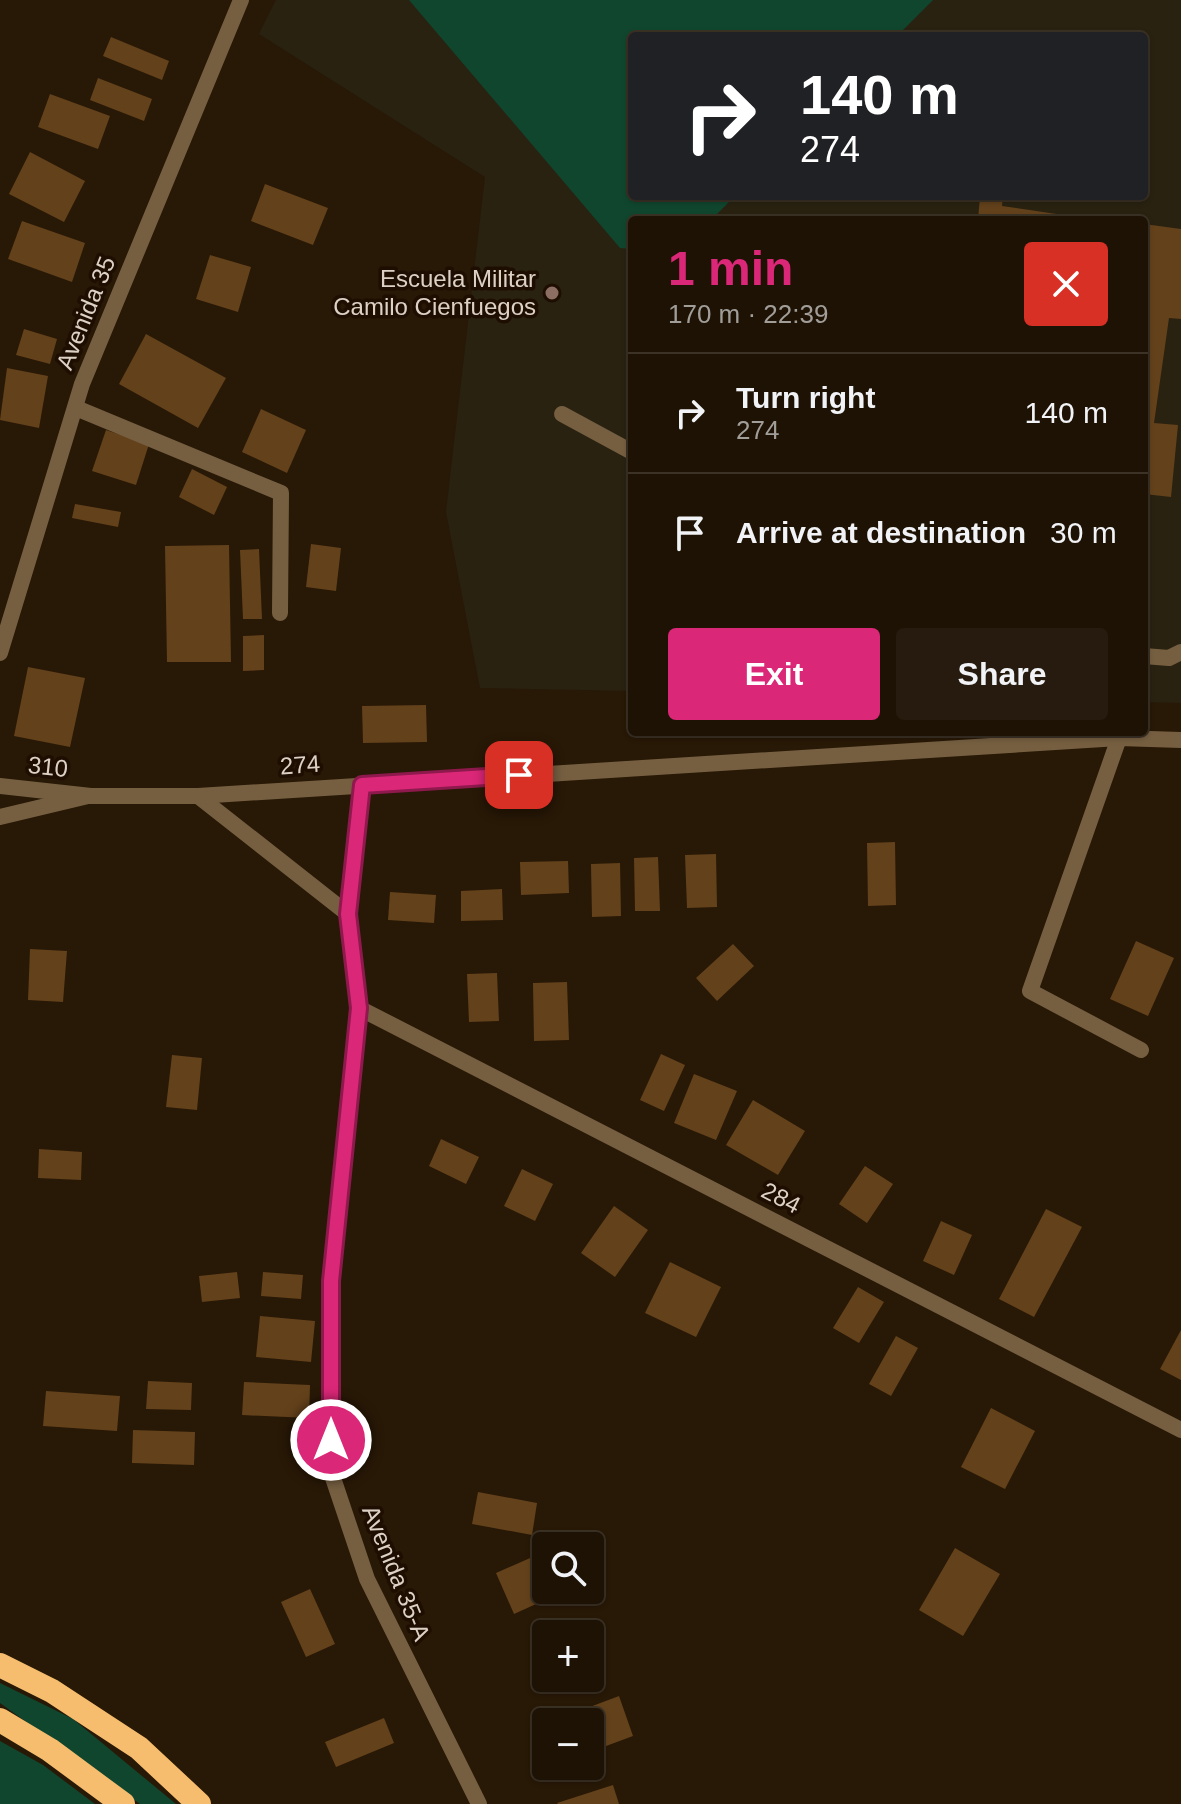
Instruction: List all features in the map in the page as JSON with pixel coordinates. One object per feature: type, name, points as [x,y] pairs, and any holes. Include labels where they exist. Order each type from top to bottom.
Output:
[{"type":"highway","points":[[0,1665],[52,1691],[139,1748],[199,1804]]},
{"type":"highway","points":[[0,1720],[50,1750],[123,1804]]},
{"type":"street","name":"Avenida 35","points":[[0,653],[76,408],[241,0]]},
{"type":"street","points":[[76,408],[281,493],[280,613]]},
{"type":"street","points":[[562,414],[628,450]]},
{"type":"street","points":[[1148,656],[1169,658],[1181,652]]},
{"type":"street","points":[[1119,738],[1030,991],[1141,1050]]},
{"type":"street","name":"274","points":[[0,817],[91,796],[198,796],[1119,738],[1181,740]]},
{"type":"street","name":"Avenida 35-A","points":[[362,785],[348,914],[359,1008],[331,1281],[331,1472],[367,1579],[479,1804]]},
{"type":"street","name":"310","points":[[0,786],[91,796]]},
{"type":"street","points":[[198,796],[348,914]]},
{"type":"street","name":"284","points":[[359,1008],[1181,1430]]},
{"type":"shaded area","name":"Escuela Militar Camilo Cienfuegos","points":[[276,0],[1181,0],[1181,703],[1148,702],[1148,216],[628,216],[628,691],[480,688],[446,512],[485,177],[259,34]]},
{"type":"green space","points":[[409,0],[933,0],[901,32],[628,32],[628,200],[731,200],[715,216],[628,216],[628,249],[620,248]]},
{"type":"green space","points":[[0,1683],[73,1719],[176,1804],[140,1804],[0,1703]]},
{"type":"green space","points":[[0,1741],[43,1765],[95,1804],[0,1804]]},
{"type":"building","points":[[111,37],[169,61],[162,80],[103,56]]},
{"type":"building","points":[[98,78],[152,99],[144,121],[90,100]]},
{"type":"building","points":[[50,94],[110,116],[98,149],[38,127]]},
{"type":"building","points":[[30,152],[85,181],[64,222],[9,194]]},
{"type":"building","points":[[265,184],[328,208],[313,245],[251,221]]},
{"type":"building","points":[[980,200],[1003,200],[1002,206],[1070,216],[978,216]]},
{"type":"building","points":[[22,221],[85,243],[72,282],[8,259]]},
{"type":"building","points":[[1148,225],[1181,229],[1181,319],[1169,318],[1154,423],[1178,425],[1171,497],[1148,494]]},
{"type":"building","points":[[210,255],[251,267],[238,312],[196,299]]},
{"type":"building","points":[[24,329],[57,339],[50,364],[16,355]]},
{"type":"building","points":[[146,334],[226,378],[198,428],[119,384]]},
{"type":"building","points":[[7,368],[48,376],[39,428],[0,420]]},
{"type":"building","points":[[261,409],[306,430],[287,473],[242,452]]},
{"type":"building","points":[[106,430],[149,444],[136,485],[92,471]]},
{"type":"building","points":[[192,469],[227,487],[214,515],[179,497]]},
{"type":"building","points":[[75,504],[121,512],[118,527],[72,518]]},
{"type":"building","points":[[311,544],[341,548],[336,591],[306,587]]},
{"type":"building","points":[[229,545],[231,662],[167,662],[165,546]]},
{"type":"building","points":[[259,549],[262,619],[243,619],[240,550]]},
{"type":"building","points":[[264,635],[264,670],[243,671],[243,636]]},
{"type":"building","points":[[28,667],[85,678],[70,747],[14,736]]},
{"type":"building","points":[[426,705],[427,742],[363,743],[362,706]]},
{"type":"building","points":[[895,842],[896,905],[868,906],[867,843]]},
{"type":"building","points":[[716,854],[717,907],[687,908],[685,855]]},
{"type":"building","points":[[658,857],[660,911],[635,911],[634,858]]},
{"type":"building","points":[[568,861],[569,893],[521,895],[520,862]]},
{"type":"building","points":[[620,863],[621,916],[592,917],[591,864]]},
{"type":"building","points":[[502,889],[503,920],[461,921],[461,891]]},
{"type":"building","points":[[390,892],[436,895],[434,923],[388,920]]},
{"type":"building","points":[[1136,941],[1174,958],[1148,1016],[1110,999]]},
{"type":"building","points":[[733,944],[754,966],[717,1001],[696,978]]},
{"type":"building","points":[[30,949],[67,951],[63,1002],[28,1000]]},
{"type":"building","points":[[497,973],[499,1021],[469,1022],[467,974]]},
{"type":"building","points":[[567,982],[569,1040],[534,1041],[533,983]]},
{"type":"building","points":[[661,1054],[685,1065],[664,1111],[640,1100]]},
{"type":"building","points":[[172,1055],[202,1058],[197,1110],[166,1107]]},
{"type":"building","points":[[694,1074],[737,1091],[716,1140],[674,1123]]},
{"type":"building","points":[[753,1100],[805,1131],[778,1175],[726,1145]]},
{"type":"building","points":[[441,1139],[479,1157],[466,1184],[429,1166]]},
{"type":"building","points":[[39,1149],[82,1152],[81,1180],[38,1178]]},
{"type":"building","points":[[865,1166],[893,1184],[867,1223],[839,1204]]},
{"type":"building","points":[[522,1169],[553,1184],[535,1221],[504,1206]]},
{"type":"building","points":[[614,1206],[648,1230],[615,1277],[581,1253]]},
{"type":"building","points":[[1046,1209],[1082,1227],[1034,1317],[999,1299]]},
{"type":"building","points":[[941,1221],[972,1235],[954,1275],[923,1261]]},
{"type":"building","points":[[670,1262],[721,1287],[696,1337],[645,1313]]},
{"type":"building","points":[[237,1272],[240,1298],[202,1302],[199,1276]]},
{"type":"building","points":[[263,1272],[303,1275],[301,1299],[261,1296]]},
{"type":"building","points":[[858,1287],[884,1302],[859,1343],[833,1328]]},
{"type":"building","points":[[260,1316],[315,1321],[311,1362],[256,1357]]},
{"type":"building","points":[[1181,1330],[1181,1380],[1160,1369]]},
{"type":"building","points":[[896,1336],[918,1348],[891,1396],[869,1384]]},
{"type":"building","points":[[148,1381],[192,1383],[191,1410],[146,1409]]},
{"type":"building","points":[[244,1382],[310,1385],[309,1418],[242,1415]]},
{"type":"building","points":[[46,1391],[120,1396],[117,1431],[43,1426]]},
{"type":"building","points":[[991,1408],[1035,1431],[1005,1489],[961,1467]]},
{"type":"building","points":[[133,1430],[195,1432],[194,1465],[132,1463]]},
{"type":"building","points":[[478,1492],[537,1503],[532,1535],[472,1524]]},
{"type":"building","points":[[955,1548],[1000,1574],[963,1636],[919,1610]]},
{"type":"building","points":[[532,1557],[532,1604],[536,1604],[514,1614],[496,1573]]},
{"type":"building","points":[[310,1589],[335,1644],[306,1657],[281,1602]]},
{"type":"building","points":[[619,1696],[633,1736],[604,1747],[604,1708],[587,1708]]},
{"type":"building","points":[[384,1718],[394,1743],[336,1767],[325,1742]]},
{"type":"building","points":[[613,1785],[619,1804],[557,1803]]},
{"type":"place","name":"Escuela Militar Camilo Cienfuegos","points":[[552,293]]},
{"type":"route","points":[[331,1440],[331,1281],[359,1008],[348,914],[362,785],[519,775]]}]
